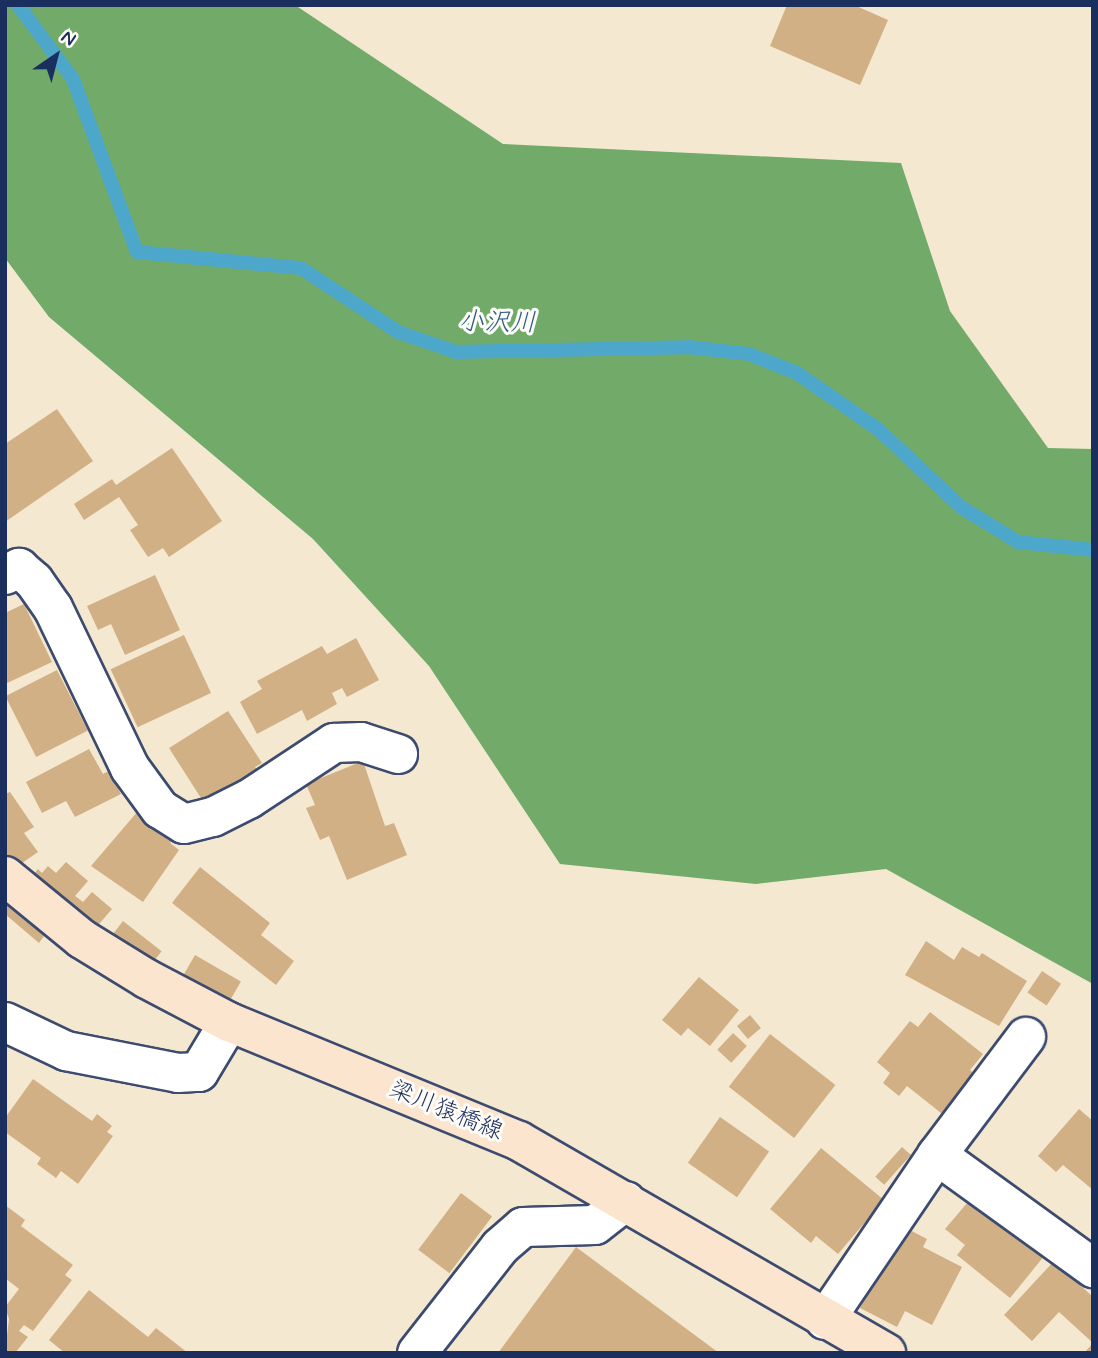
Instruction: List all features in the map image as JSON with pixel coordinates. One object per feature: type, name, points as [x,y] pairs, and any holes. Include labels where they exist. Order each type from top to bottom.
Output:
[{"type":"main road","name":"梁川猿橋線","points":[[5,876],[82,939],[229,1022],[519,1141],[886,1353]]},
{"type":"street","points":[[5,575],[19,568],[34,581],[53,608],[130,768],[160,809],[184,824],[213,817],[249,799],[334,743],[361,743],[398,754]]},
{"type":"street","points":[[5,1022],[66,1051],[178,1073],[200,1072],[229,1022]]},
{"type":"street","points":[[825,1320],[937,1155],[1026,1037]]},
{"type":"street","points":[[937,1155],[1093,1268]]},
{"type":"street","points":[[417,1353],[500,1247],[523,1227],[595,1225],[626,1201]]},
{"type":"green space","points":[[5,5],[295,5],[503,144],[901,163],[950,311],[1048,448],[1093,449],[1093,984],[886,869],[756,884],[560,864],[429,666],[313,539],[49,317],[5,258]]},
{"type":"building","points":[[787,5],[854,5],[888,20],[860,85],[770,46]]},
{"type":"building","points":[[57,409],[93,461],[5,522],[5,444]]},
{"type":"building","points":[[172,448],[222,521],[169,557],[163,548],[148,557],[130,530],[138,525],[119,497],[84,520],[74,504],[112,479],[116,485]]},
{"type":"building","points":[[155,575],[180,630],[125,655],[111,624],[98,630],[87,606]]},
{"type":"building","points":[[24,604],[52,662],[5,684],[5,613]]},
{"type":"building","points":[[184,635],[211,693],[138,727],[111,669]]},
{"type":"building","points":[[356,638],[379,680],[347,697],[342,688],[332,693],[337,704],[307,721],[302,710],[257,734],[240,702],[262,689],[257,681],[322,646],[327,654]]},
{"type":"building","points":[[57,670],[88,731],[36,757],[5,696]]},
{"type":"building","points":[[228,711],[262,763],[255,767],[258,772],[206,806],[169,748]]},
{"type":"building","points":[[89,749],[103,774],[116,767],[125,784],[118,788],[121,794],[75,817],[66,801],[42,813],[26,782]]},
{"type":"building","points":[[363,761],[385,826],[394,823],[407,855],[347,880],[329,836],[320,840],[306,808],[315,805],[306,784]]},
{"type":"building","points":[[10,792],[34,827],[24,833],[38,852],[12,870],[5,886],[5,794]]},
{"type":"building","points":[[138,811],[175,837],[170,843],[179,850],[143,902],[91,866]]},
{"type":"building","points":[[66,862],[88,881],[75,896],[83,902],[92,892],[112,909],[88,937],[49,929],[39,943],[5,914],[5,908],[38,869],[42,873],[48,866],[56,873]]},
{"type":"building","points":[[200,867],[270,923],[261,935],[294,961],[276,985],[172,903]]},
{"type":"building","points":[[123,921],[162,951],[139,980],[100,950]]},
{"type":"building","points":[[926,941],[954,960],[962,947],[979,957],[982,953],[1027,981],[999,1026],[905,975]]},
{"type":"building","points":[[195,955],[241,982],[217,1022],[172,996]]},
{"type":"building","points":[[1042,971],[1061,984],[1047,1005],[1027,993]]},
{"type":"building","points":[[699,977],[739,1010],[710,1046],[688,1028],[681,1036],[662,1020]]},
{"type":"building","points":[[930,1012],[983,1054],[970,1070],[978,1077],[946,1117],[907,1086],[899,1096],[883,1083],[890,1073],[877,1062],[910,1021],[918,1027]]},
{"type":"building","points":[[750,1015],[761,1028],[748,1039],[737,1026]]},
{"type":"building","points":[[733,1033],[747,1046],[731,1063],[717,1050]]},
{"type":"building","points":[[770,1034],[835,1085],[794,1138],[729,1087]]},
{"type":"building","points":[[33,1079],[92,1121],[97,1114],[112,1126],[107,1132],[113,1136],[78,1184],[61,1171],[56,1178],[37,1164],[41,1158],[5,1132],[5,1118]]},
{"type":"building","points":[[1079,1109],[1093,1121],[1093,1190],[1063,1165],[1056,1172],[1038,1156]]},
{"type":"building","points":[[720,1117],[769,1151],[737,1197],[688,1163]]},
{"type":"building","points":[[902,1147],[911,1155],[884,1185],[875,1177]]},
{"type":"building","points":[[821,1148],[884,1200],[838,1254],[816,1236],[811,1243],[770,1209]]},
{"type":"building","points":[[461,1193],[492,1216],[449,1273],[418,1250]]},
{"type":"building","points":[[973,1196],[1045,1255],[1010,1298],[957,1255],[965,1245],[945,1229]]},
{"type":"building","points":[[5,1205],[25,1220],[21,1226],[73,1265],[65,1275],[72,1280],[33,1331],[24,1325],[19,1331],[28,1337],[15,1353],[5,1353],[9,1319],[5,1307],[19,1289],[5,1278]]},
{"type":"building","points":[[902,1226],[927,1239],[923,1247],[962,1267],[932,1325],[905,1311],[897,1327],[860,1308]]},
{"type":"building","points":[[576,1247],[719,1353],[498,1353]]},
{"type":"building","points":[[1054,1261],[1093,1297],[1093,1343],[1059,1312],[1032,1341],[1004,1315]]},
{"type":"building","points":[[89,1290],[148,1337],[156,1328],[188,1353],[65,1353],[49,1340]]},
{"type":"building","points":[[1093,1343],[1093,1353],[1084,1353]]},
{"type":"waterway","name":"小沢川","points":[[18,5],[73,79],[137,252],[301,268],[398,332],[456,352],[688,347],[749,354],[797,373],[879,430],[961,507],[1018,542],[1093,550]]}]
